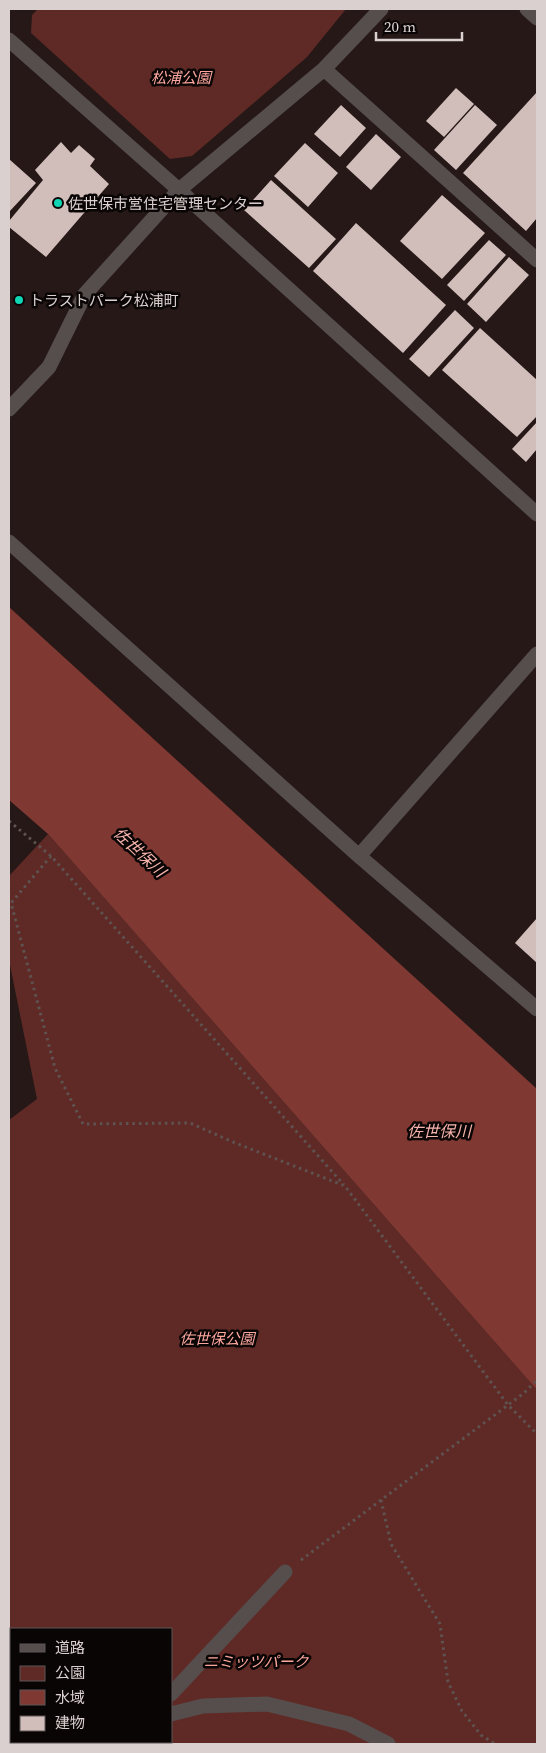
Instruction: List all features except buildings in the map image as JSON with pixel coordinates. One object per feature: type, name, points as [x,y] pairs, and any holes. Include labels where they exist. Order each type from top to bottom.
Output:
[{"type":"street","points":[[9,409],[49,367],[85,294],[179,190],[324,69],[381,9]]},
{"type":"street","points":[[527,9],[537,18]]},
{"type":"street","points":[[9,40],[179,190],[537,514]]},
{"type":"street","points":[[324,69],[537,260]]},
{"type":"street","points":[[9,542],[360,856],[537,1009]]},
{"type":"street","points":[[360,856],[537,654]]},
{"type":"street","points":[[172,1693],[285,1572]]},
{"type":"street","points":[[172,1714],[202,1706],[267,1704],[349,1724],[388,1744]]},
{"type":"path","points":[[9,821],[51,856],[345,1186],[508,1405],[537,1434]]},
{"type":"path","points":[[51,856],[11,903],[55,1068],[83,1124],[190,1123],[345,1186]]},
{"type":"path","points":[[285,1572],[524,1393],[537,1380]]},
{"type":"path","points":[[381,1500],[391,1544],[440,1624],[448,1682],[462,1711],[482,1735],[495,1744]]},
{"type":"green space","name":"松浦公園","points":[[38,9],[346,9],[307,57],[192,156],[170,159],[31,33],[32,15]]},
{"type":"green space","name":"佐世保公園","points":[[48,834],[537,1390],[537,1744],[9,1744],[9,1120],[37,1099],[9,960],[9,876]]},
{"type":"water","name":"佐世保川","points":[[9,607],[537,1089],[537,1390],[48,834],[9,800]]},
{"type":"place","name":"佐世保市営住宅管理センター","points":[[58,203]]},
{"type":"place","name":"トラストパーク松浦町","points":[[19,300]]},
{"type":"park label","name":"ニミッツパーク","points":[[256,1661]]}]
